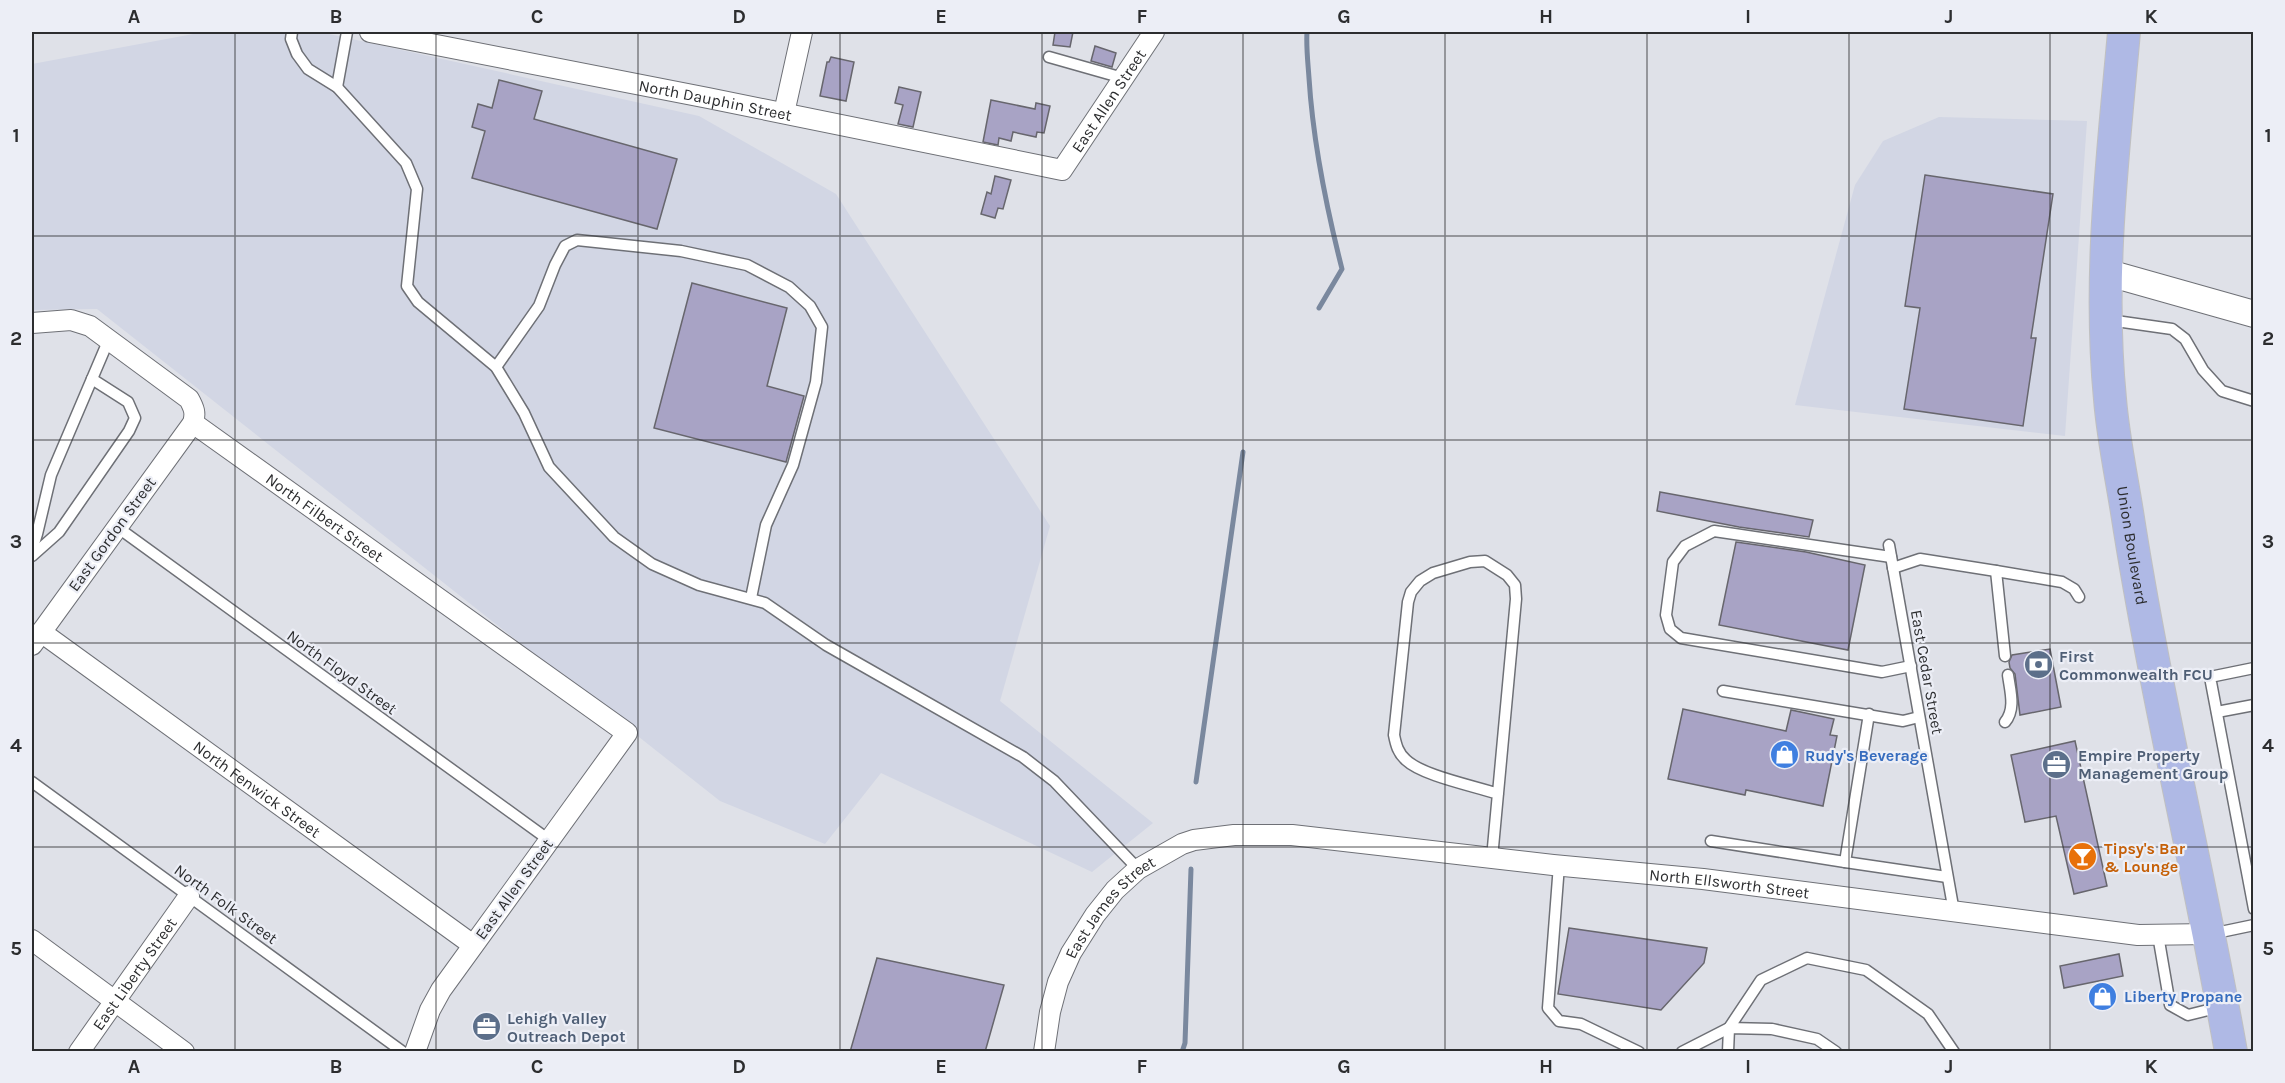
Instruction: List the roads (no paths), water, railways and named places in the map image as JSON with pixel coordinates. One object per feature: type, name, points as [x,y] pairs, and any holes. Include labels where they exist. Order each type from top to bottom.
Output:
[{"type":"main road","name":"Union Boulevard","points":[[2124,32],[2106,234],[2106,319],[2110,399],[2117,461],[2135,567],[2171,753],[2210,934],[2231,1052]]},
{"type":"street","name":"North Dauphin Street","points":[[370,32],[1062,170]]},
{"type":"street","points":[[784,113],[802,32]]},
{"type":"street","name":"East Allen Street","points":[[1062,170],[1154,32]]},
{"type":"street","points":[[2105,272],[2253,314]]},
{"type":"street","points":[[32,324],[76,321],[90,326],[189,399],[195,410],[193,423]]},
{"type":"street","name":"East Gordon Street","points":[[35,634],[193,423]]},
{"type":"street","name":"North Filbert Street","points":[[193,423],[627,734]]},
{"type":"street","name":"North Fenwick Street","points":[[35,634],[473,945]]},
{"type":"street","name":"East Allen Street","points":[[415,1052],[430,1010],[441,990],[627,734]]},
{"type":"street","name":"North Ellsworth Street","points":[[1247,834],[1292,835],[1703,879],[2138,935],[2210,934]]},
{"type":"street","name":"East James Street","points":[[1044,1052],[1050,1012],[1058,982],[1071,953],[1095,915],[1115,890],[1138,869],[1160,855],[1194,840],[1247,834]]},
{"type":"street","name":"East Liberty Street","points":[[79,1052],[189,896]]},
{"type":"street","points":[[32,940],[184,1052]]},
{"type":"lane","points":[[292,32],[291,39],[297,54],[309,69],[337,87],[406,163],[417,189],[407,286],[418,302],[496,368],[524,413],[549,467],[614,537],[652,564],[690,581],[765,603],[826,645],[1023,757],[1054,780],[1138,869]]},
{"type":"lane","points":[[337,87],[348,32]]},
{"type":"lane","points":[[1048,57],[1122,78]]},
{"type":"lane","points":[[496,368],[539,306],[565,246],[577,240],[681,251],[747,265],[789,287],[810,306],[822,327],[816,382],[793,465],[766,525],[751,598]]},
{"type":"lane","points":[[2106,319],[2172,329],[2185,339],[2203,370],[2222,391],[2253,401]]},
{"type":"lane","points":[[32,550],[51,475],[109,339]]},
{"type":"lane","points":[[32,556],[59,532],[129,431],[135,418],[128,402],[92,379]]},
{"type":"lane","name":"North Floyd Street","points":[[117,527],[549,840]]},
{"type":"lane","points":[[1911,666],[1881,672],[1681,638],[1670,628],[1666,615],[1673,562],[1685,546],[1714,531],[1892,562],[1920,560],[2062,582],[2074,589],[2079,597]]},
{"type":"lane","name":"East Cedar Street","points":[[1889,545],[1954,912]]},
{"type":"lane","points":[[1492,858],[1498,794],[1516,599],[1515,585],[1507,575],[1485,561],[1470,562],[1432,573],[1420,581],[1411,592],[1394,735],[1397,749],[1406,760],[1420,769],[1498,794]]},
{"type":"lane","points":[[1996,571],[2005,656]]},
{"type":"lane","points":[[2253,668],[2210,677],[2253,909]]},
{"type":"lane","points":[[2005,722],[2009,717],[2011,707],[2008,675]]},
{"type":"lane","points":[[1723,690],[1903,721],[1920,717]]},
{"type":"lane","points":[[2217,712],[2253,705]]},
{"type":"lane","points":[[1845,862],[1869,714]]},
{"type":"lane","name":"North Folk Street","points":[[32,782],[404,1052]]},
{"type":"lane","points":[[1711,841],[1947,877]]},
{"type":"lane","points":[[1559,865],[1548,1008],[1558,1021],[1581,1024],[1639,1052]]},
{"type":"lane","points":[[2210,934],[2253,925]]},
{"type":"lane","points":[[2158,934],[2170,1005],[2188,1015],[2223,1006]]},
{"type":"lane","points":[[1728,1052],[1729,1028],[1761,980],[1808,957],[1866,970],[1928,1014],[1954,1052]]},
{"type":"lane","points":[[1682,1052],[1729,1028],[1772,1029],[1817,1039],[1836,1052]]},
{"type":"waterway","points":[[1307,32],[1307,55],[1317,150],[1342,269],[1319,308]]},
{"type":"waterway","points":[[1196,782],[1243,452]]},
{"type":"waterway","points":[[1182,1052],[1185,1043],[1191,869]]},
{"type":"place","name":"First Commonwealth FCU","points":[[2038,665]]},
{"type":"place","name":"Rudy's Beverage","points":[[1784,755]]},
{"type":"place","name":"Empire Property Management Group","points":[[2057,764]]},
{"type":"place","name":"Tipsy's Bar & Lounge","points":[[2083,857]]},
{"type":"place","name":"Liberty Propane","points":[[2103,996]]},
{"type":"place","name":"Lehigh Valley Outreach Depot","points":[[486,1027]]}]
